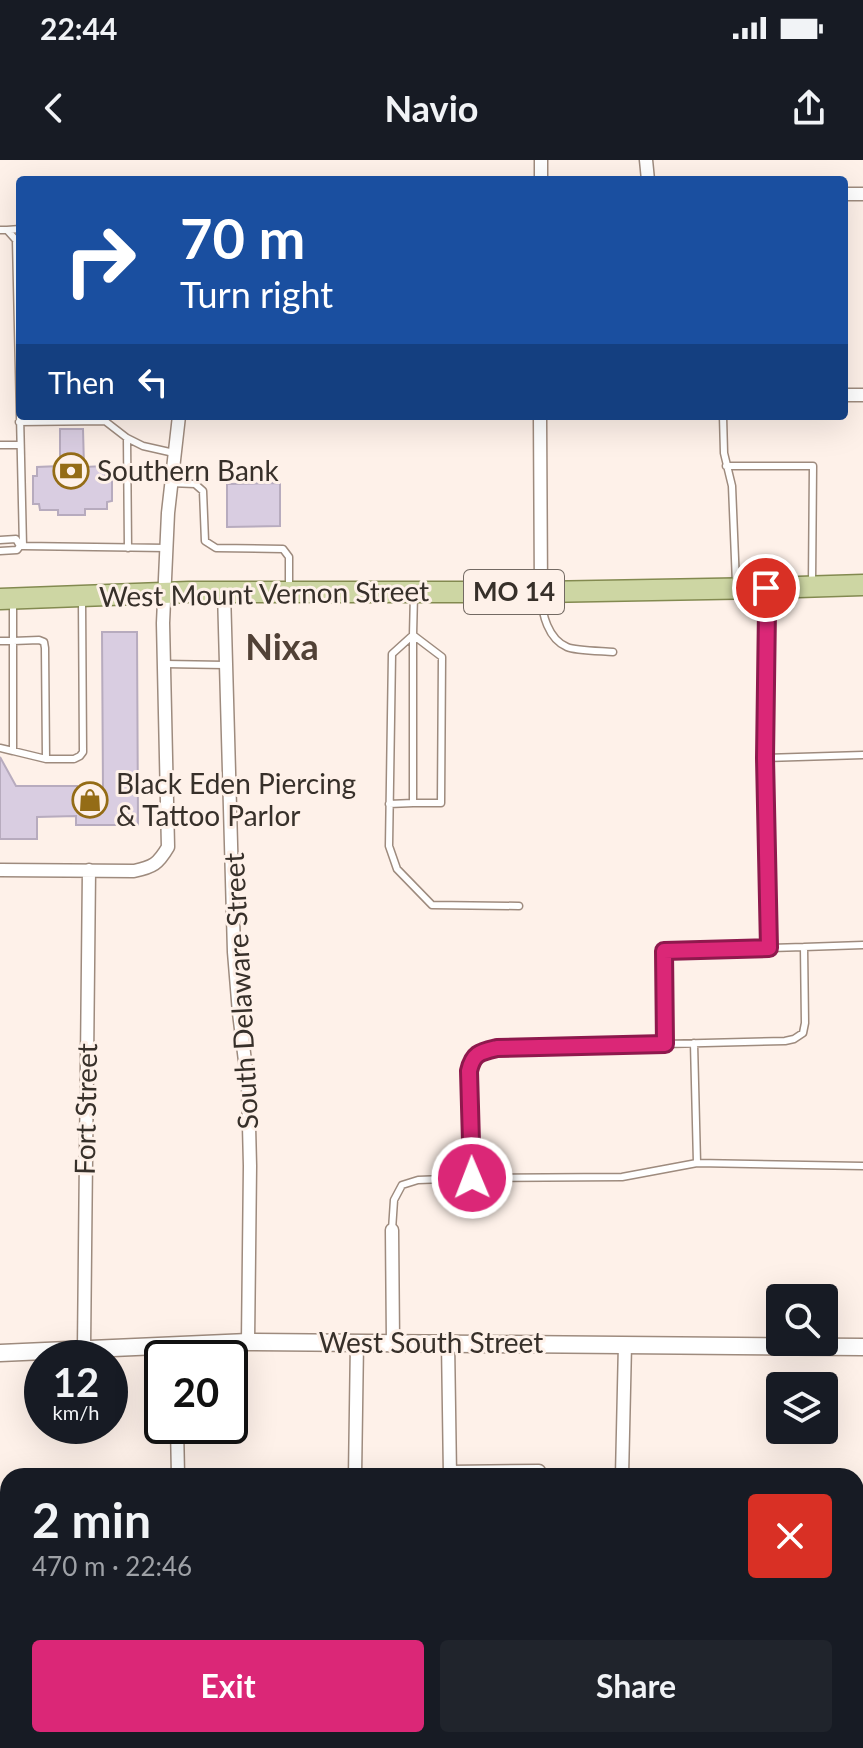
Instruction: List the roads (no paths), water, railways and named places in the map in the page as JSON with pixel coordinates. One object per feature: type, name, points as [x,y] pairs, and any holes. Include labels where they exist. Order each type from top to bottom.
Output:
[{"type":"main road","name":"West Mount Vernon Street","points":[[6,599],[166,592],[541,592],[863,585]]},
{"type":"street","points":[[0,870],[134,871],[150,868],[168,847],[163,623],[170,483],[178,420]]},
{"type":"street","points":[[540,420],[541,592]]},
{"type":"street","points":[[766,588],[765,758],[769,948]]},
{"type":"street","name":"South Delaware Street","points":[[224,592],[234,952],[248,1085],[248,1342]]},
{"type":"street","name":"Fort Street","points":[[84,1340],[89,870]]},
{"type":"street","points":[[392,1230],[393,1342]]},
{"type":"street","name":"West South Street","points":[[248,1342],[863,1347]]},
{"type":"street","points":[[355,1468],[357,1342]]},
{"type":"street","points":[[448,1342],[450,1468]]},
{"type":"street","points":[[622,1468],[625,1344]]},
{"type":"street","name":"West South Street","points":[[0,1353],[24,1352]]},
{"type":"street","points":[[177,1444],[178,1468]]},
{"type":"lane","points":[[723,420],[724,453],[732,486],[736,589]]},
{"type":"lane","points":[[21,546],[19,422],[105,421],[143,446],[174,453]]},
{"type":"lane","points":[[127,438],[128,548]]},
{"type":"lane","points":[[0,445],[20,445]]},
{"type":"lane","points":[[726,466],[813,466],[812,587]]},
{"type":"lane","points":[[170,483],[195,484],[203,491],[205,541],[216,548],[283,549],[289,557],[289,593]]},
{"type":"lane","points":[[0,540],[16,539],[21,546]]},
{"type":"lane","points":[[0,551],[17,550],[21,546],[167,548]]},
{"type":"lane","points":[[413,803],[414,592]]},
{"type":"lane","points":[[541,592],[542,612],[555,637],[567,647],[613,652]]},
{"type":"lane","points":[[0,748],[46,759],[74,759],[83,752],[82,596]]},
{"type":"lane","points":[[6,599],[13,641],[13,751]]},
{"type":"lane","points":[[389,804],[441,803],[442,657],[413,635]]},
{"type":"lane","points":[[413,635],[392,654],[389,846],[397,869],[432,905],[519,906]]},
{"type":"lane","points":[[0,641],[44,642],[46,759]]},
{"type":"lane","points":[[165,664],[226,665]]},
{"type":"lane","points":[[765,758],[863,755]]},
{"type":"lane","points":[[665,1044],[664,951],[863,945]]},
{"type":"lane","points":[[472,1178],[469,1071],[477,1055],[497,1048],[794,1039],[803,1033],[805,1023],[804,947]]},
{"type":"lane","points":[[694,1043],[697,1163]]},
{"type":"lane","points":[[392,1230],[394,1200],[402,1185],[418,1180],[622,1177],[697,1163],[863,1166]]},
{"type":"place","name":"Southern Bank","points":[[71,471]]},
{"type":"place","name":"Black Eden Piercing & Tattoo Parlor","points":[[90,800]]},
{"type":"district","name":"Nixa","points":[[282,647]]}]
